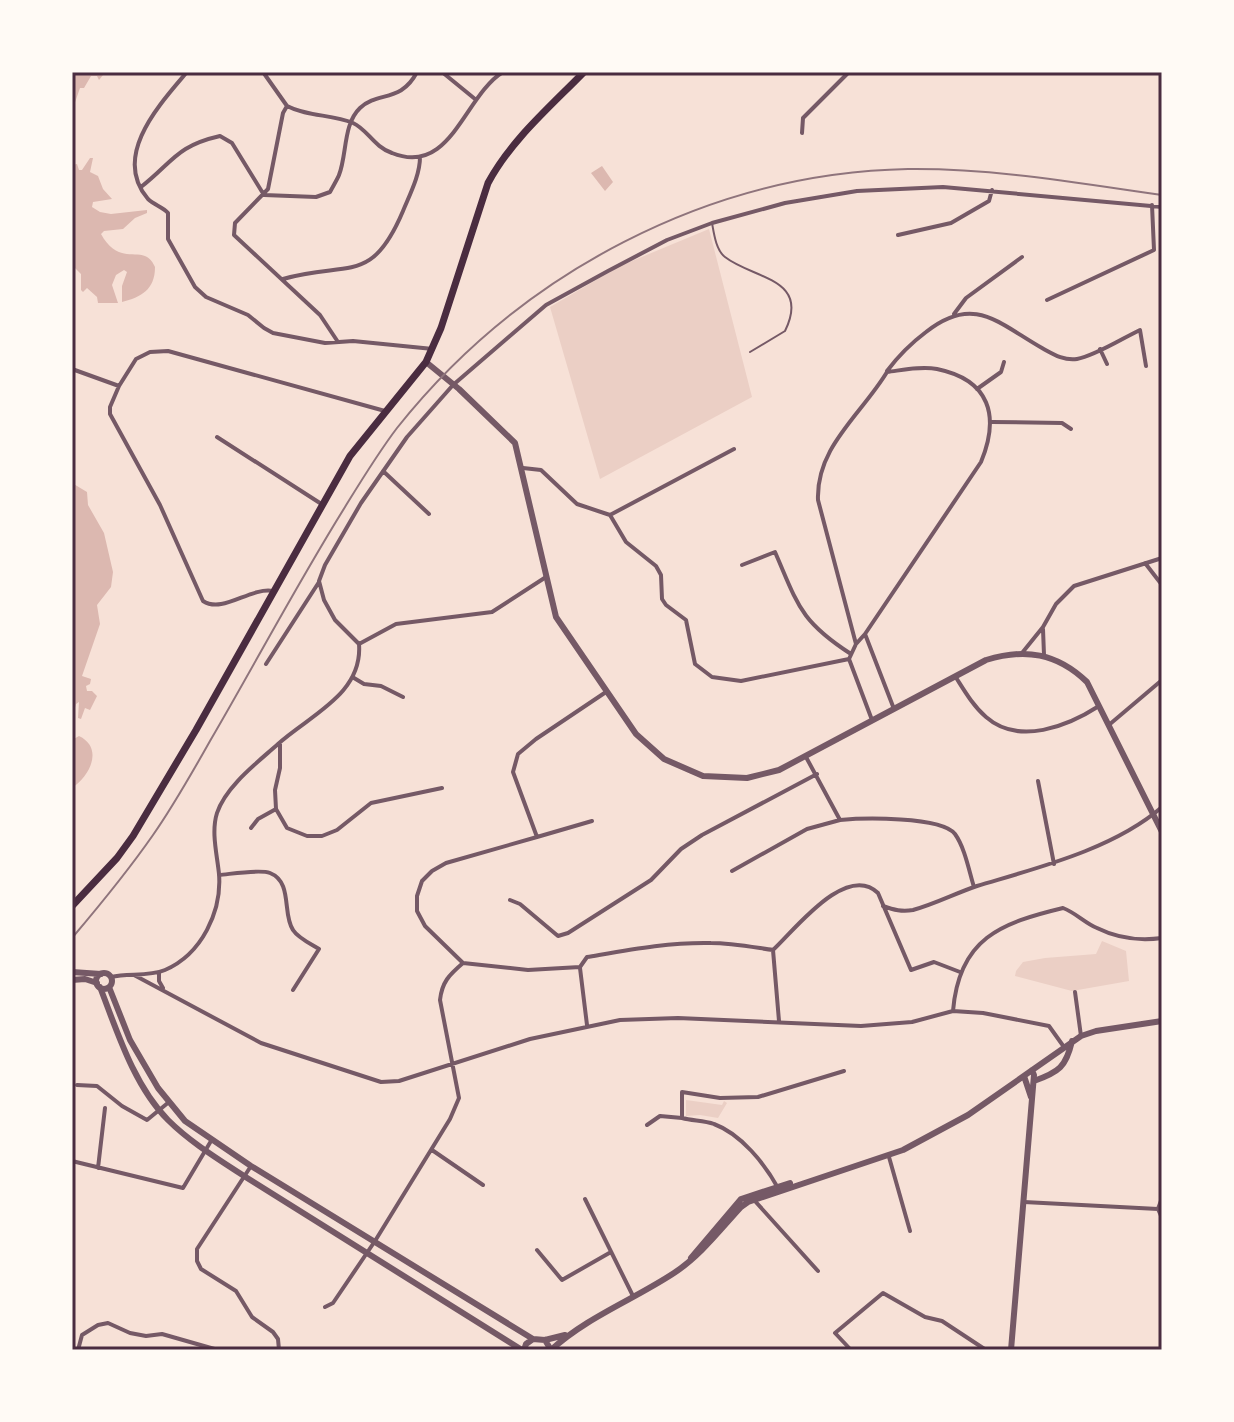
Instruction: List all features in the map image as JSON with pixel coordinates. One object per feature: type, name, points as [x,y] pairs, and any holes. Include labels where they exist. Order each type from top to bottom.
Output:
[{"type":"main road","points":[[72,906],[133,836],[350,456],[385,411],[430,364],[488,183],[510,149],[584,72]]},
{"type":"street","points":[[187,72],[161,102],[144,129],[135,175],[147,198],[168,213],[168,239],[195,287],[202,294],[240,311],[273,333],[325,343],[433,349]]},
{"type":"street","points":[[263,72],[287,106],[313,116],[352,122],[380,149],[396,155],[420,157],[441,147],[475,99],[494,77],[503,72]]},
{"type":"street","points":[[264,195],[316,197],[330,192],[340,173],[352,122],[362,106],[394,96],[417,72]]},
{"type":"street","points":[[442,72],[475,99]]},
{"type":"street","points":[[802,133],[803,118],[849,72]]},
{"type":"street","points":[[287,106],[268,189],[235,223],[234,235],[320,315],[338,342]]},
{"type":"street","points":[[141,187],[173,156],[190,145],[220,136],[232,143],[264,195]]},
{"type":"street","points":[[283,279],[349,269],[378,255],[397,226],[420,157]]},
{"type":"street","points":[[266,664],[383,471],[451,383],[546,305],[667,240],[712,223],[785,203],[857,191],[943,187],[1162,207]]},
{"type":"street","points":[[898,235],[951,223],[989,201],[992,190]]},
{"type":"street","points":[[1047,300],[1154,250],[1152,205]]},
{"type":"street","points":[[954,314],[966,298],[1022,257]]},
{"type":"street","points":[[856,644],[818,500],[817,483],[822,463],[832,445],[866,404],[902,351],[940,321],[954,314],[970,312],[991,319],[1056,356],[1077,359],[1140,330],[1146,366]]},
{"type":"street","points":[[1100,349],[1107,364]]},
{"type":"street","points":[[275,591],[268,589],[216,605],[203,601],[160,505],[111,419],[110,407],[119,386],[136,359],[150,352],[168,351],[385,411]]},
{"type":"street","points":[[977,389],[1001,372],[1004,362]]},
{"type":"street","points":[[430,364],[515,443],[556,617],[636,734],[664,759],[703,776],[747,778],[779,770],[986,660],[1008,653],[1044,655],[1073,669],[1087,682],[1162,832]]},
{"type":"street","points":[[72,369],[119,386]]},
{"type":"street","points":[[850,656],[981,462],[990,442],[992,422],[988,403],[977,389],[958,376],[935,369],[887,372]]},
{"type":"street","points":[[992,422],[1062,423],[1071,429]]},
{"type":"street","points":[[217,437],[323,505]]},
{"type":"street","points":[[610,515],[734,449]]},
{"type":"street","points":[[523,468],[541,470],[577,504],[610,515],[626,542],[656,566],[661,575],[662,599],[686,620],[695,664],[712,677],[741,681],[850,656]]},
{"type":"street","points":[[383,471],[429,514]]},
{"type":"street","points":[[742,565],[775,552],[806,619],[850,656],[872,720]]},
{"type":"street","points":[[1022,653],[1043,627],[1056,604],[1074,586],[1162,558]]},
{"type":"street","points":[[1145,563],[1162,585]]},
{"type":"street","points":[[359,644],[396,624],[492,612],[546,577]]},
{"type":"street","points":[[72,972],[111,977],[159,972],[186,955],[211,923],[218,898],[215,823],[219,807],[231,790],[280,742],[336,699],[358,670],[359,644],[335,620],[324,600],[319,581]]},
{"type":"street","points":[[1043,627],[1044,655]]},
{"type":"street","points":[[865,634],[894,709]]},
{"type":"street","points":[[955,676],[986,717],[997,725],[1011,729],[1048,731],[1075,721],[1100,705]]},
{"type":"street","points":[[354,678],[403,697]]},
{"type":"street","points":[[1110,724],[1162,680]]},
{"type":"street","points":[[537,837],[513,772],[518,754],[606,692]]},
{"type":"street","points":[[280,742],[276,809],[279,819],[287,828],[307,836],[322,836],[337,830],[371,803],[442,788]]},
{"type":"street","points":[[806,757],[840,820]]},
{"type":"street","points":[[510,900],[520,904],[558,936],[568,933],[651,880],[681,849],[702,835],[817,774]]},
{"type":"street","points":[[1038,781],[1054,864]]},
{"type":"street","points":[[883,906],[897,911],[913,909],[974,887],[1054,864],[1144,823],[1162,807]]},
{"type":"street","points":[[251,828],[258,819],[276,809]]},
{"type":"street","points":[[732,871],[807,829],[840,820],[868,817],[949,828],[957,837],[974,887]]},
{"type":"street","points":[[580,967],[528,970],[463,963],[425,926],[417,911],[417,896],[422,881],[446,863],[592,821]]},
{"type":"street","points":[[219,875],[267,872],[279,880],[287,898],[294,933],[319,949],[293,990]]},
{"type":"street","points":[[587,1025],[580,967],[587,957],[652,945],[715,943],[773,950],[790,935],[801,919],[828,897],[847,888],[873,888],[878,893],[911,970],[934,962],[960,972]]},
{"type":"street","points":[[953,1011],[960,972],[980,943],[1010,922],[1063,908],[1096,928],[1119,936],[1148,940],[1162,938]]},
{"type":"street","points":[[773,950],[779,1021]]},
{"type":"street","points":[[325,1307],[333,1303],[368,1252],[432,1150],[459,1098],[440,1000],[448,975],[463,963]]},
{"type":"street","points":[[159,972],[159,981],[164,990]]},
{"type":"street","points":[[101,974],[97,978],[98,985],[136,1072],[160,1110],[204,1150],[523,1350],[533,1339]]},
{"type":"street","points":[[134,975],[261,1043],[381,1082],[399,1081],[530,1039],[620,1020],[678,1018],[861,1026],[912,1022],[953,1011],[983,1013],[1049,1026],[1064,1047]]},
{"type":"street","points":[[111,977],[109,987],[130,1040],[169,1102],[185,1121],[211,1141],[533,1339],[545,1340],[569,1334]]},
{"type":"street","points":[[72,980],[85,979],[109,987]]},
{"type":"street","points":[[1075,992],[1081,1036]]},
{"type":"street","points":[[686,1264],[741,1199],[889,1157],[968,1115],[1081,1036],[1162,1021]]},
{"type":"street","points":[[1034,1081],[1053,1074],[1067,1062],[1072,1041]]},
{"type":"street","points":[[1011,1350],[1034,1081],[1032,1070]]},
{"type":"street","points":[[682,1118],[682,1092],[720,1098],[758,1097],[844,1071]]},
{"type":"street","points":[[1024,1076],[1032,1101]]},
{"type":"street","points":[[77,1085],[97,1086],[122,1106],[147,1120],[169,1102]]},
{"type":"street","points":[[98,1168],[105,1108]]},
{"type":"street","points":[[647,1125],[660,1116],[711,1122],[728,1131],[764,1167],[778,1188]]},
{"type":"street","points":[[72,1161],[183,1188],[211,1141]]},
{"type":"street","points":[[432,1150],[483,1185]]},
{"type":"street","points":[[889,1157],[910,1231]]},
{"type":"street","points":[[251,1166],[197,1249],[197,1261],[208,1276],[236,1291],[252,1317],[273,1332],[278,1339],[279,1350]]},
{"type":"street","points":[[545,1340],[551,1350],[569,1334],[686,1264],[699,1254],[741,1207],[778,1188]]},
{"type":"street","points":[[1162,1198],[1158,1209],[1162,1218]]},
{"type":"street","points":[[585,1199],[633,1296]]},
{"type":"street","points":[[754,1200],[818,1271]]},
{"type":"street","points":[[1023,1202],[1158,1209]]},
{"type":"street","points":[[537,1250],[562,1280],[611,1252]]},
{"type":"street","points":[[851,1350],[835,1333],[883,1293],[925,1317],[942,1321],[986,1350]]},
{"type":"street","points":[[78,1350],[82,1335],[108,1323],[130,1333],[146,1336],[162,1334],[218,1350]]},
{"type":"lane","points":[[712,223],[720,251],[726,258],[768,277],[787,292],[790,301],[792,311],[785,331],[750,352]]},
{"type":"shaded area","points":[[72,72],[108,72],[109,75],[103,75],[99,80],[97,76],[91,76],[84,88],[80,88],[72,111]]},
{"type":"shaded area","points":[[93,158],[90,172],[98,176],[103,189],[112,199],[93,202],[92,207],[111,214],[147,210],[123,229],[101,234],[116,251],[145,256],[155,267],[150,287],[135,298],[122,302],[122,286],[127,272],[124,270],[116,275],[112,285],[118,303],[98,303],[97,297],[87,288],[83,292],[81,274],[72,265],[72,165],[77,164],[82,170]]},
{"type":"shaded area","points":[[602,166],[613,182],[605,191],[591,173]]},
{"type":"shaded area","points":[[709,229],[752,397],[600,479],[550,307],[620,266]]},
{"type":"shaded area","points":[[72,483],[87,492],[88,505],[104,533],[113,572],[111,587],[97,605],[100,624],[82,676],[91,679],[86,686],[87,691],[97,696],[90,710],[85,708],[81,719],[78,718],[79,702],[72,718]]},
{"type":"shaded area","points":[[79,736],[87,741],[93,755],[89,769],[72,788],[72,740]]},
{"type":"shaded area","points":[[1102,941],[1126,951],[1129,981],[1072,991],[1015,976],[1023,962],[1096,954]]},
{"type":"shaded area","points":[[686,1100],[727,1103],[718,1118],[686,1116]]},
{"type":"railway","points":[[72,938],[124,875],[168,812],[327,536],[397,428],[446,373],[501,323],[560,279],[624,242],[691,212],[762,189],[834,175],[940,169],[1035,177],[1162,195]]}]
